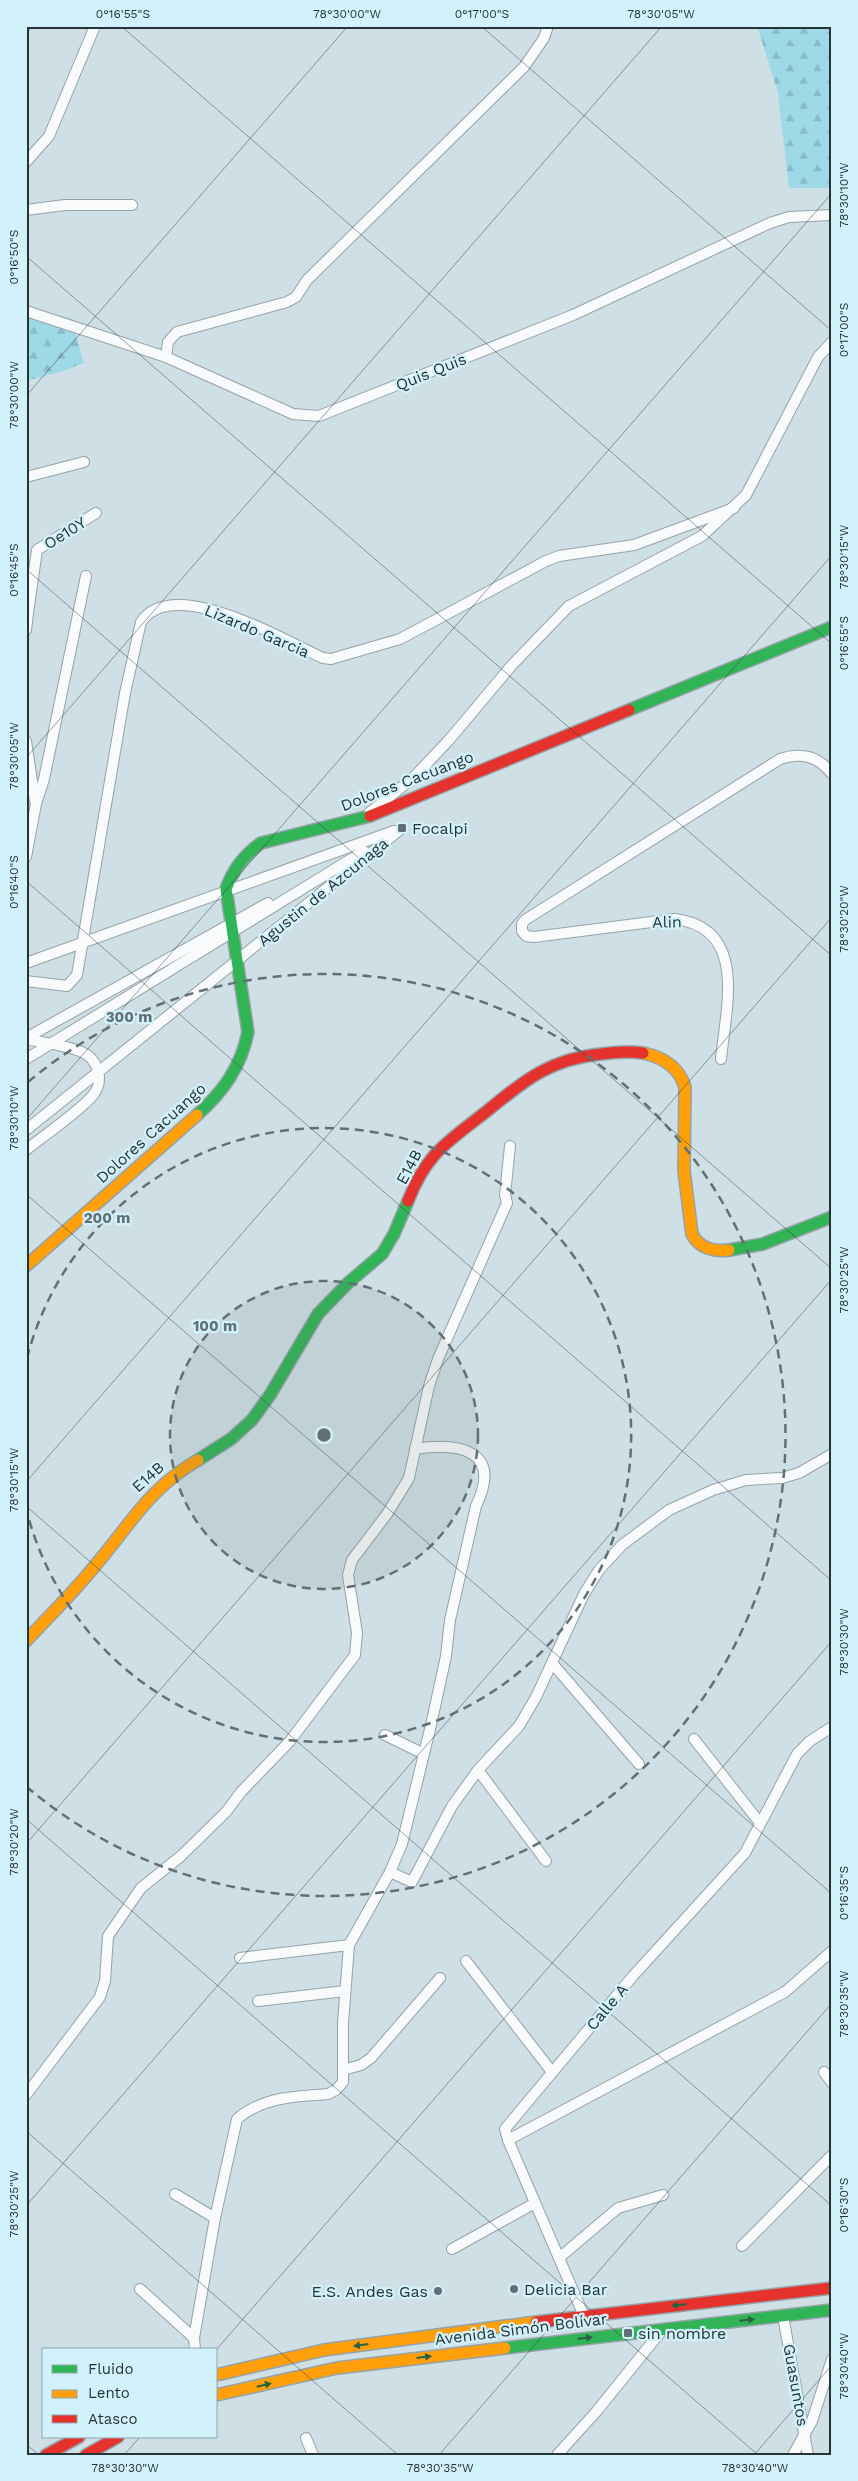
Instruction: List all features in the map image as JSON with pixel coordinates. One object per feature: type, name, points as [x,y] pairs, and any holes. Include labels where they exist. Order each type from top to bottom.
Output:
[{"type":"main road","name":"Dolores Cacuango","points":[[26,1266],[199,1115],[231,1079],[245,1048],[248,1032],[226,892],[229,876],[237,864],[261,843],[363,819],[832,627]]},
{"type":"main road","name":"E14B","points":[[26,1641],[87,1576],[136,1510],[181,1470],[221,1448],[240,1433],[255,1416],[271,1395],[287,1364],[318,1314],[356,1276],[380,1256],[398,1230],[420,1172],[431,1155],[514,1087],[533,1075],[558,1062],[584,1057],[635,1052],[659,1057],[677,1070],[685,1084],[683,1132],[688,1224],[696,1241],[709,1250],[726,1251],[762,1245],[795,1234],[832,1217]]},
{"type":"main road","name":"Avenida Simón Bolívar","points":[[218,2375],[324,2350],[584,2316],[832,2288]]},
{"type":"main road","name":"Avenida Simón Bolívar","points":[[218,2396],[337,2368],[832,2310]]},
{"type":"main road","points":[[46,2455],[77,2438]]},
{"type":"main road","points":[[86,2455],[116,2438]]},
{"type":"street","points":[[26,162],[49,136],[95,26]]},
{"type":"street","points":[[166,357],[168,342],[177,332],[275,307],[296,297],[307,280],[524,66],[544,38],[548,26]]},
{"type":"street","points":[[26,210],[65,205],[132,205]]},
{"type":"street","name":"Quis Quis","points":[[26,311],[166,357],[293,414],[306,417],[320,416],[573,314],[770,223],[789,217],[832,215]]},
{"type":"street","points":[[363,819],[413,778],[449,740],[512,665],[569,606],[702,536],[734,508],[746,495],[818,357],[832,342]]},
{"type":"street","points":[[26,477],[84,462]]},
{"type":"street","name":"Lizardo Garcia","points":[[26,980],[67,986],[77,975],[125,693],[141,622],[146,614],[154,608],[171,605],[207,608],[265,630],[323,658],[331,659],[400,639],[546,561],[559,556],[634,545],[734,508]]},
{"type":"street","name":"Oe10Y","points":[[26,630],[27,610],[37,550],[96,513]]},
{"type":"street","points":[[26,857],[86,576]]},
{"type":"street","points":[[26,741],[36,804]]},
{"type":"street","name":"Alin","points":[[721,1059],[729,975],[722,948],[710,932],[687,921],[675,919],[534,937],[526,936],[522,931],[522,924],[525,920],[780,759],[795,754],[806,755],[822,763],[832,774]]},
{"type":"street","points":[[26,1039],[232,928],[402,828]]},
{"type":"street","name":"Agustin de Azcunaga","points":[[26,963],[402,828]]},
{"type":"street","name":"Agustin de Azcunaga","points":[[26,1130],[402,828]]},
{"type":"street","points":[[26,1059],[232,928]]},
{"type":"street","points":[[26,1039],[82,1052],[90,1057],[98,1072],[100,1081],[93,1096],[26,1150]]},
{"type":"street","points":[[26,2095],[100,1997],[105,1982],[108,1936],[141,1888],[181,1856],[226,1812],[241,1792],[290,1741],[355,1655],[357,1633],[348,1575],[352,1560],[400,1494],[409,1478],[414,1449],[438,1359],[507,1203],[505,1195],[510,1146]]},
{"type":"street","points":[[195,2348],[194,2338],[216,2218],[237,2119],[268,2101],[328,2094],[336,2090],[342,2082],[345,1991],[349,1945],[390,1872],[402,1844],[424,1754],[446,1656],[450,1620],[476,1506],[484,1490],[484,1471],[477,1457],[463,1449],[439,1445],[414,1449]]},
{"type":"street","points":[[390,1872],[412,1882],[452,1806],[478,1770],[518,1726],[536,1697],[584,1594],[599,1570],[622,1544],[669,1510],[713,1490],[746,1480],[782,1478],[799,1473],[832,1454]]},
{"type":"street","points":[[552,1663],[639,1764]]},
{"type":"street","name":"Calle A","points":[[508,2140],[505,2129],[508,2123],[634,1976],[745,1853],[797,1754],[810,1741],[832,1727]]},
{"type":"street","points":[[386,1735],[424,1754]]},
{"type":"street","points":[[694,1739],[760,1823]]},
{"type":"street","points":[[478,1770],[546,1861]]},
{"type":"street","points":[[240,1958],[349,1945]]},
{"type":"street","points":[[584,2316],[508,2140],[785,1992],[832,1952]]},
{"type":"street","points":[[466,1961],[552,2072]]},
{"type":"street","points":[[343,2070],[361,2065],[371,2058],[440,1978]]},
{"type":"street","points":[[258,2001],[345,1991]]},
{"type":"street","points":[[824,2072],[832,2083]]},
{"type":"street","points":[[742,2246],[832,2156]]},
{"type":"street","points":[[175,2194],[216,2218]]},
{"type":"street","points":[[559,2258],[618,2208],[663,2194]]},
{"type":"street","points":[[452,2249],[535,2203]]},
{"type":"street","points":[[140,2289],[194,2338]]},
{"type":"street","name":"Guasuntos","points":[[783,2316],[808,2455]]},
{"type":"street","points":[[557,2455],[596,2412],[663,2329]]},
{"type":"street","points":[[793,2455],[812,2422],[832,2359]]},
{"type":"street","points":[[306,2438],[313,2455]]},
{"type":"green space","points":[[757,26],[832,26],[832,188],[789,188],[778,93]]},
{"type":"green space","points":[[26,313],[71,318],[84,363],[26,381]]},
{"type":"traffic: fast","points":[[629,710],[832,627]]},
{"type":"traffic: fast","points":[[197,1115],[230,1078],[241,1056],[248,1032],[226,889],[232,875],[249,852],[261,843],[370,816]]},
{"type":"traffic: fast","points":[[198,1460],[231,1439],[252,1420],[270,1395],[318,1314],[348,1283],[382,1254],[394,1234],[408,1201]]},
{"type":"traffic: fast","points":[[729,1250],[763,1244],[832,1217]]},
{"type":"traffic: fast","points":[[505,2348],[832,2310]]},
{"type":"traffic: slow","points":[[643,1053],[657,1057],[669,1064],[679,1074],[685,1087],[684,1171],[692,1234],[703,1246],[718,1250],[729,1250]]},
{"type":"traffic: slow","points":[[26,1266],[197,1115]]},
{"type":"traffic: slow","points":[[26,1641],[86,1577],[153,1496],[166,1483],[198,1460]]},
{"type":"traffic: slow","points":[[218,2375],[324,2350],[536,2322]]},
{"type":"traffic: slow","points":[[218,2395],[337,2368],[505,2348]]},
{"type":"traffic: jam","points":[[370,816],[629,710]]},
{"type":"traffic: jam","points":[[408,1201],[415,1184],[431,1159],[440,1149],[526,1081],[553,1066],[583,1057],[617,1052],[643,1053]]},
{"type":"traffic: jam","points":[[536,2322],[832,2288]]},
{"type":"traffic: jam","points":[[46,2455],[77,2438]]},
{"type":"traffic: jam","points":[[86,2455],[116,2438]]},
{"type":"place","name":"Focalpi","points":[[402,828]]},
{"type":"place","name":"Delicia Bar","points":[[514,2289]]},
{"type":"place","name":"E.S. Andes Gas","points":[[438,2291]]},
{"type":"place","name":"sin nombre","points":[[628,2333]]}]
